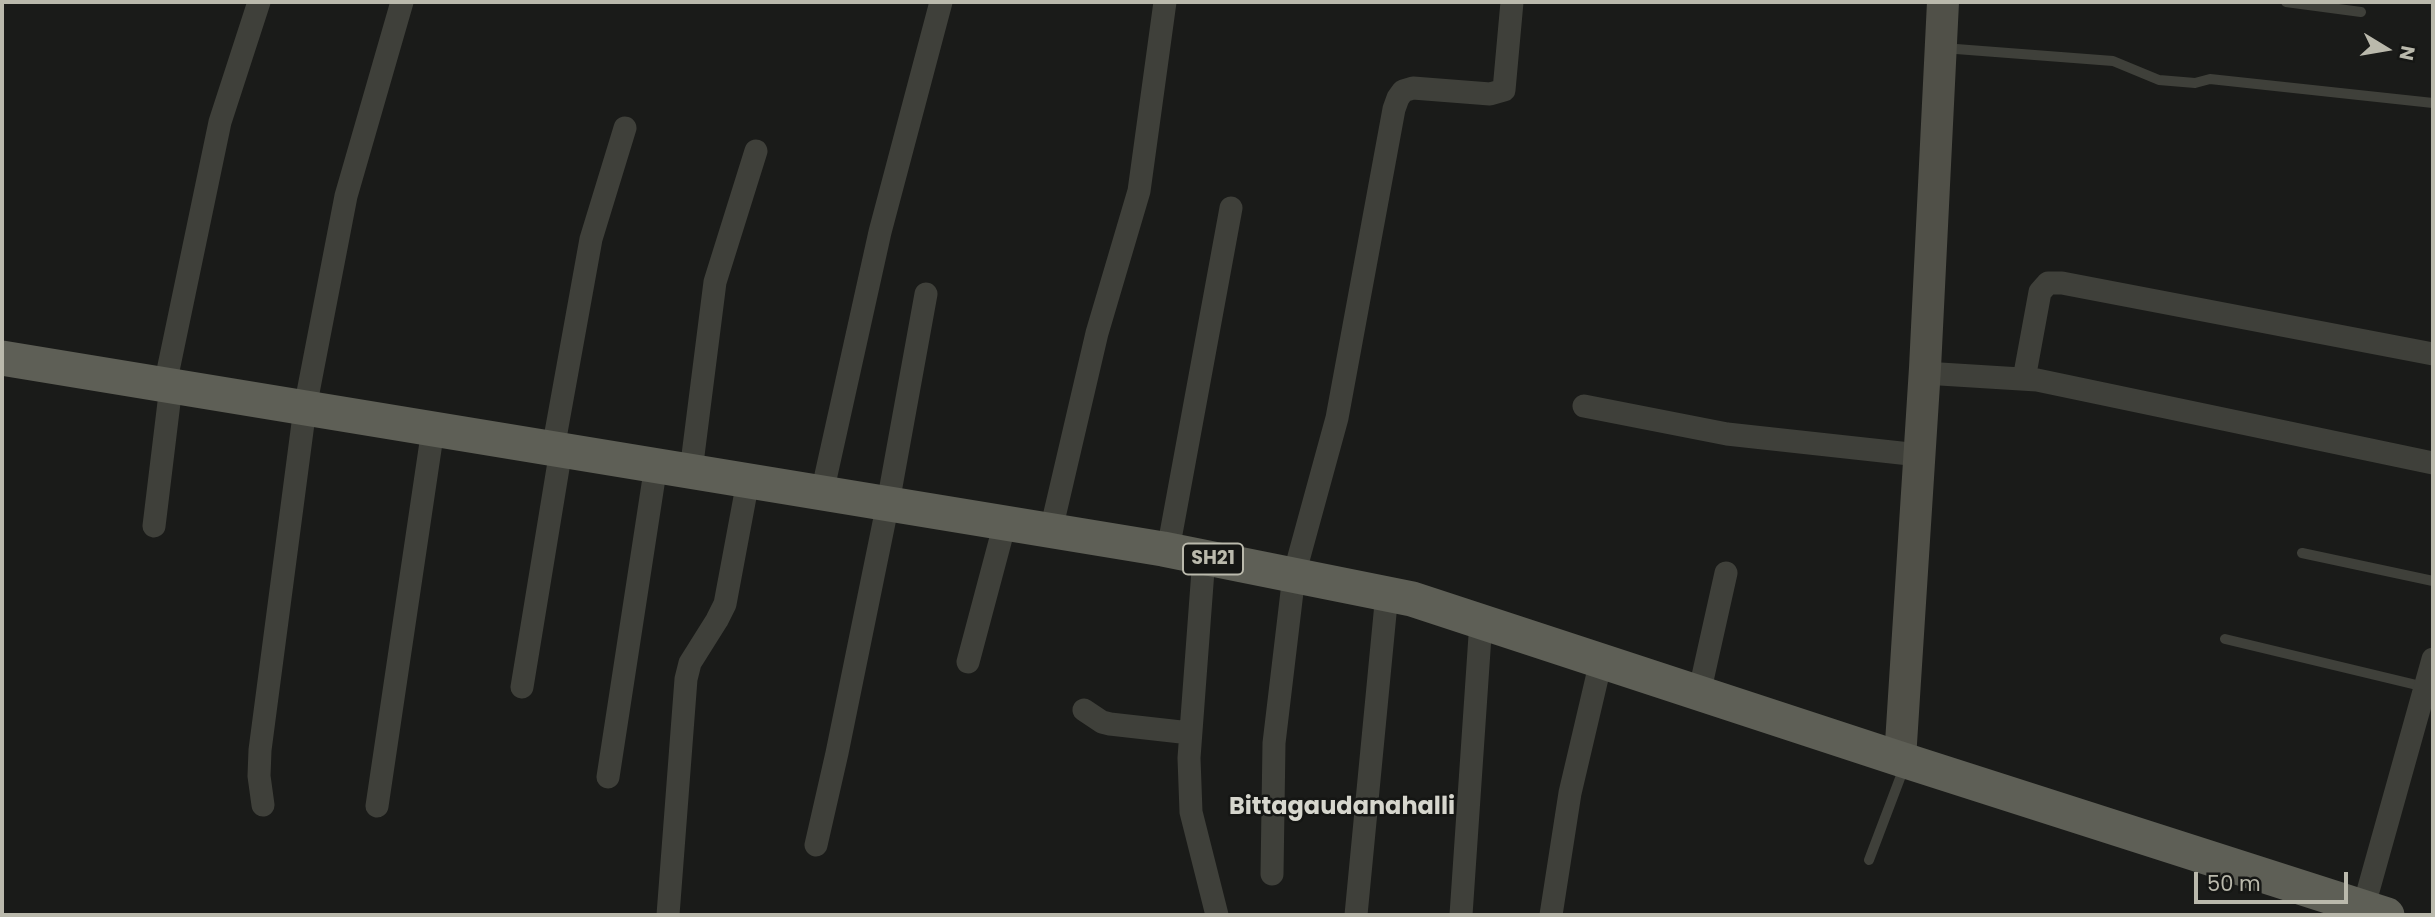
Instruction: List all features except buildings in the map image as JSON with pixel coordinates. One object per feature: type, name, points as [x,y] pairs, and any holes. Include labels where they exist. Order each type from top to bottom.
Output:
[{"type":"main road","name":"SH21","points":[[2,358],[1052,530],[1412,598],[2366,912]]},
{"type":"street","points":[[154,526],[168,385],[225,103],[259,2]]},
{"type":"street","points":[[263,804],[259,776],[260,750],[305,408],[346,196],[402,2]]},
{"type":"street","points":[[822,493],[875,255],[941,2]]},
{"type":"street","points":[[1052,530],[1097,333],[1139,191],[1165,2]]},
{"type":"street","points":[[1272,873],[1274,743],[1294,575],[1337,418],[1398,98],[1404,91],[1413,88],[1490,94],[1504,90],[1512,2]]},
{"type":"street","points":[[1903,760],[1943,2]]},
{"type":"street","points":[[522,687],[591,239],[625,128]]},
{"type":"street","points":[[691,471],[715,282],[756,151]]},
{"type":"street","points":[[1168,550],[1231,208]]},
{"type":"street","points":[[2024,379],[2040,292],[2048,283],[2062,283],[2433,354]]},
{"type":"street","points":[[816,845],[888,503],[926,294]]},
{"type":"street","points":[[1924,373],[2024,379],[2433,463]]},
{"type":"street","points":[[1584,406],[1727,434],[1919,455]]},
{"type":"street","points":[[377,806],[432,429]]},
{"type":"street","points":[[608,777],[656,465]]},
{"type":"street","points":[[668,915],[686,679],[690,663],[718,620],[725,604],[748,481]]},
{"type":"street","points":[[968,662],[1005,523]]},
{"type":"street","points":[[1204,557],[1190,733],[1191,812],[1217,915]]},
{"type":"street","points":[[1699,694],[1726,573]]},
{"type":"street","points":[[1356,915],[1387,593]]},
{"type":"street","points":[[1461,915],[1481,621]]},
{"type":"street","points":[[2366,912],[2433,659]]},
{"type":"street","points":[[1551,915],[1570,793],[1601,662]]},
{"type":"street","points":[[1084,710],[1110,724],[1190,733]]},
{"type":"lane","points":[[2286,2],[2361,12]]},
{"type":"lane","points":[[1940,48],[2113,61],[2159,80],[2194,83],[2210,79],[2433,103]]},
{"type":"lane","points":[[2302,553],[2433,581]]},
{"type":"lane","points":[[2225,639],[2425,687]]},
{"type":"lane","points":[[1869,860],[1903,760]]},
{"type":"district","name":"Bittagaudanahalli","points":[[1342,808]]}]
